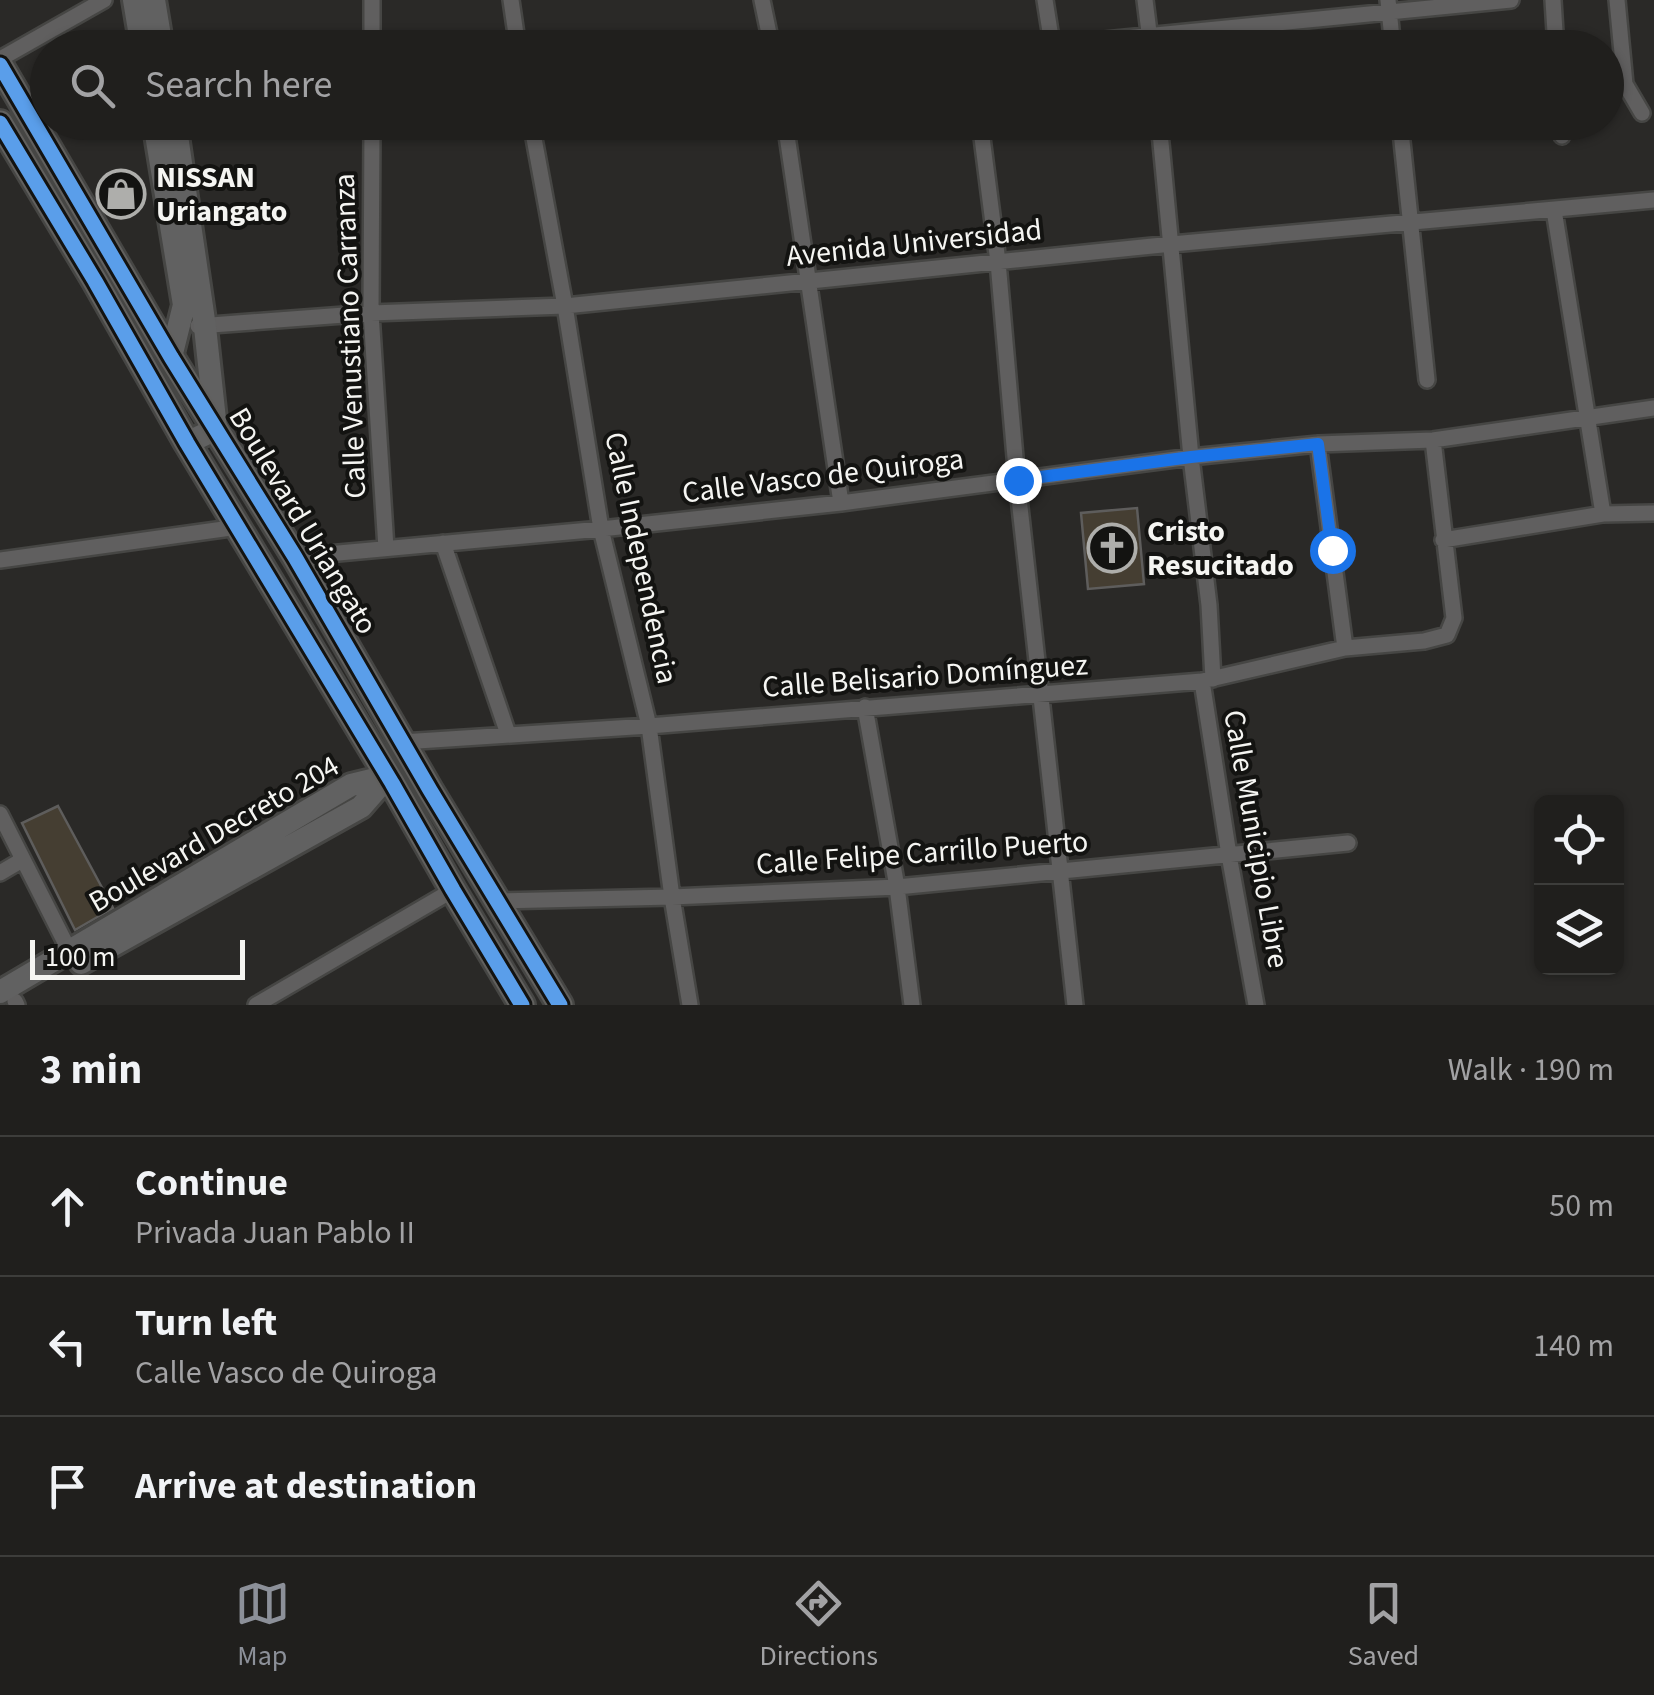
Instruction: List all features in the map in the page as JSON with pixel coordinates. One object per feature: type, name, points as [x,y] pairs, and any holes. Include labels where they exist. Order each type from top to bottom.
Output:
[{"type":"main road","name":"Boulevard Uriangato","points":[[0,62],[30,114]]},
{"type":"main road","name":"Boulevard Uriangato","points":[[0,124],[522,1005]]},
{"type":"main road","name":"Boulevard Uriangato","points":[[45,140],[560,1005]]},
{"type":"main road","points":[[402,742],[388,776],[430,790]]},
{"type":"street","points":[[54,30],[104,0]]},
{"type":"street","points":[[134,0],[139,30]]},
{"type":"street","points":[[154,0],[159,30]]},
{"type":"street","points":[[372,0],[372,30]]},
{"type":"street","points":[[511,0],[515,30]]},
{"type":"street","points":[[762,0],[768,30]]},
{"type":"street","points":[[1045,0],[1050,30]]},
{"type":"street","points":[[1144,0],[1148,30]]},
{"type":"street","points":[[1222,30],[1389,7],[1511,0]]},
{"type":"street","points":[[1553,0],[1555,30]]},
{"type":"street","points":[[1617,0],[1620,30]]},
{"type":"street","points":[[0,62],[30,44]]},
{"type":"street","points":[[1624,74],[1625,84],[1642,114]]},
{"type":"street","points":[[166,140],[184,305],[171,357]]},
{"type":"street","points":[[168,140],[205,327],[216,429],[187,443]]},
{"type":"street","name":"Calle Venustiano Carranza","points":[[372,140],[371,313],[386,548]]},
{"type":"street","name":"Calle Independencia","points":[[534,140],[601,529],[649,726],[690,1005]]},
{"type":"street","points":[[788,140],[842,503]]},
{"type":"street","points":[[982,140],[1075,1005]]},
{"type":"street","name":"Calle Municipio Libre","points":[[1161,140],[1208,604],[1207,680],[1229,855],[1256,1005]]},
{"type":"street","points":[[1402,140],[1427,380]]},
{"type":"street","name":"Avenida Universidad","points":[[179,324],[205,327],[371,313],[565,306],[1654,200]]},
{"type":"street","points":[[1554,210],[1604,514]]},
{"type":"street","name":"Calle Vasco de Quiroga","points":[[295,557],[842,503],[1191,457],[1318,444],[1433,440],[1654,408]]},
{"type":"street","points":[[1433,440],[1443,540],[1604,514],[1654,513]]},
{"type":"street","points":[[1318,444],[1345,648]]},
{"type":"street","points":[[0,560],[238,526]]},
{"type":"street","name":"Calle Belisario Domínguez","points":[[402,742],[1042,696],[1207,680],[1345,648],[1424,641],[1447,635],[1454,618],[1443,540]]},
{"type":"street","points":[[444,543],[508,734]]},
{"type":"street","points":[[866,707],[912,1005]]},
{"type":"street","name":"Boulevard Decreto 204","points":[[10,1001],[351,785],[388,776]]},
{"type":"street","points":[[0,814],[74,959]]},
{"type":"street","name":"Calle Felipe Carrillo Puerto","points":[[498,902],[896,887],[1348,843]]},
{"type":"street","points":[[0,873],[22,860]]},
{"type":"street","points":[[256,1005],[453,890]]},
{"type":"building","name":"Cristo Resucitado","points":[[1137,508],[1144,584],[1088,589],[1081,513]]},
{"type":"building","points":[[58,806],[113,908],[75,930],[22,823]]},
{"type":"cycle path","points":[[0,65],[30,116]]},
{"type":"cycle path","points":[[0,123],[522,1005]]},
{"type":"cycle path","points":[[44,140],[560,1005]]},
{"type":"place","name":"NISSAN Uriangato","points":[[121,194]]},
{"type":"place","name":"Cristo Resucitado","points":[[1112,548]]},
{"type":"route","points":[[1018,480],[1318,444],[1332,550]]}]
